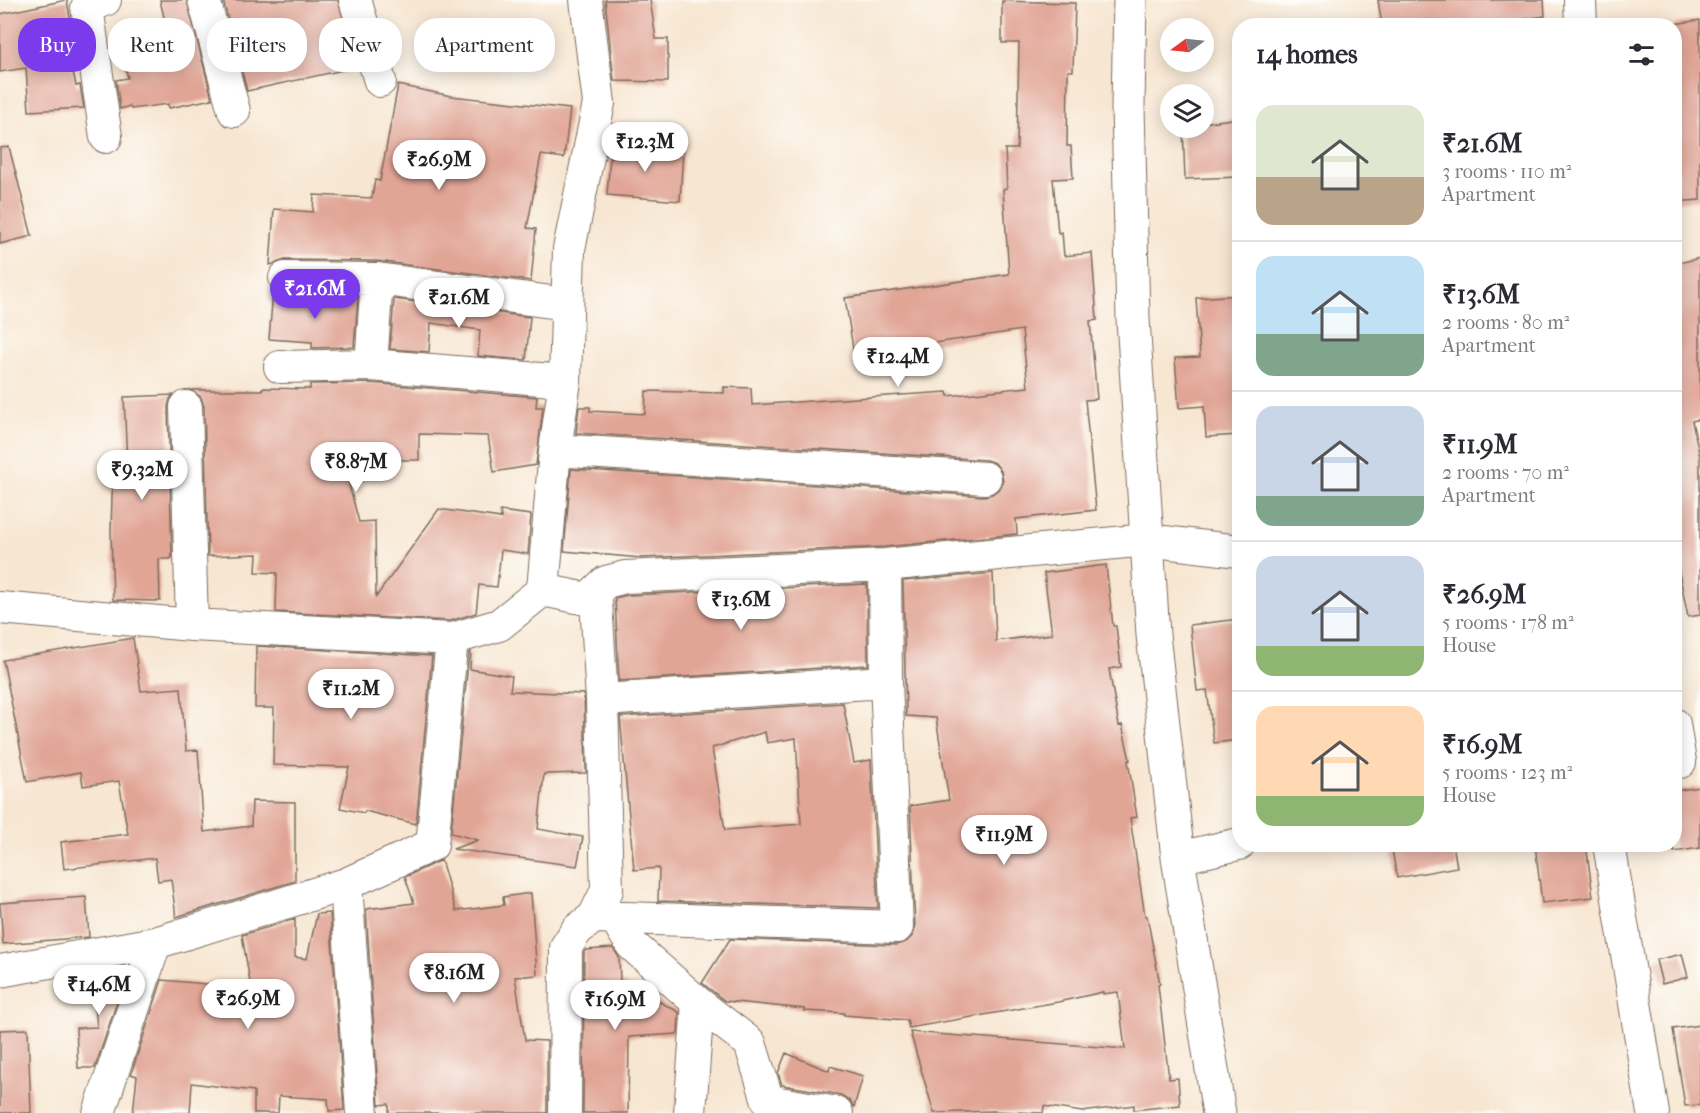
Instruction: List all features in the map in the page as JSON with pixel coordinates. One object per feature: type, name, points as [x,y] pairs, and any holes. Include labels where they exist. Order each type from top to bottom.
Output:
[{"type":"main road","points":[[1130,0],[1128,106],[1133,320],[1153,635],[1178,858],[1219,1113]]},
{"type":"street","points":[[105,0],[87,7],[106,136]]},
{"type":"street","points":[[204,0],[234,111]]},
{"type":"street","points":[[355,0],[380,81]]},
{"type":"street","points":[[0,608],[192,625],[452,639],[499,625],[543,590],[555,450],[564,381],[569,249],[599,103],[586,0]]},
{"type":"street","points":[[1580,0],[1581,18]]},
{"type":"street","points":[[285,278],[377,279],[567,304]]},
{"type":"street","points":[[371,365],[377,279]]},
{"type":"street","points":[[280,367],[371,365],[564,381]]},
{"type":"street","points":[[186,407],[192,625]]},
{"type":"street","points":[[555,450],[985,478]]},
{"type":"street","points":[[837,1113],[768,1101],[750,1043],[698,1003],[605,918],[607,890],[597,591],[606,582],[625,577],[885,565],[1147,540],[1232,550]]},
{"type":"street","points":[[565,1113],[566,947],[577,930],[605,918],[897,927],[886,682],[885,565]]},
{"type":"street","points":[[543,590],[596,601]]},
{"type":"street","points":[[0,971],[155,943],[346,884],[432,845],[452,639]]},
{"type":"street","points":[[602,700],[886,682]]},
{"type":"street","points":[[1178,858],[1232,846]]},
{"type":"street","points":[[1610,852],[1653,1113]]},
{"type":"street","points":[[346,884],[362,1113]]},
{"type":"street","points":[[99,1113],[155,943]]},
{"type":"street","points":[[690,1113],[698,1003]]},
{"type":"building","points":[[67,0],[70,18],[18,18],[18,69],[0,72],[0,14]]},
{"type":"building","points":[[160,0],[187,0],[192,18],[164,18]]},
{"type":"building","points":[[223,0],[338,0],[343,18],[319,18],[319,72],[334,72],[247,91],[242,72],[307,72],[307,18],[228,18]]},
{"type":"building","points":[[605,0],[650,0],[656,39],[668,39],[668,82],[614,81]]},
{"type":"building","points":[[1378,0],[1544,0],[1545,16],[1531,18],[1381,18]]},
{"type":"building","points":[[1002,1],[1075,3],[1073,71],[1068,71],[1067,146],[1071,146],[1073,178],[1053,179],[1058,233],[1062,232],[1064,256],[1092,253],[1097,320],[1090,321],[1097,399],[1085,400],[1096,510],[1016,519],[1017,534],[884,547],[641,558],[564,551],[571,469],[984,496],[1000,488],[1003,480],[1001,471],[995,463],[986,460],[576,433],[579,407],[590,407],[590,411],[645,414],[646,391],[724,393],[724,387],[751,388],[752,405],[947,392],[948,396],[1028,387],[1022,330],[854,355],[845,298],[1009,274],[1003,189],[1007,188],[1005,149],[1017,149],[1019,43],[1002,43]]},
{"type":"building","points":[[1700,20],[1700,200],[1682,201],[1682,23]]},
{"type":"building","points":[[195,32],[212,99],[169,108],[168,104],[131,109],[130,106],[120,109],[116,80],[128,78],[127,72],[195,72]]},
{"type":"building","points":[[26,72],[73,72],[76,86],[80,85],[84,108],[29,111]]},
{"type":"building","points":[[398,85],[451,96],[570,109],[564,158],[541,155],[527,228],[536,229],[531,281],[377,261],[285,260],[270,265],[274,209],[313,212],[314,195],[372,198],[375,180],[380,181]]},
{"type":"building","points":[[1232,119],[1232,177],[1185,179],[1183,138],[1214,138],[1214,121]]},
{"type":"building","points":[[611,144],[683,150],[680,201],[607,195]]},
{"type":"building","points":[[9,147],[32,236],[0,244],[0,148]]},
{"type":"building","points":[[1700,258],[1700,419],[1692,421],[1700,457],[1700,615],[1688,617],[1682,587],[1682,262]]},
{"type":"building","points":[[273,291],[285,296],[358,297],[354,347],[312,348],[312,342],[269,339]]},
{"type":"building","points":[[1232,295],[1232,435],[1206,437],[1204,406],[1179,408],[1175,358],[1200,357],[1196,298]]},
{"type":"building","points":[[394,299],[530,317],[526,360],[478,356],[480,330],[431,323],[429,352],[390,349]]},
{"type":"building","points":[[370,383],[537,397],[536,407],[543,407],[536,465],[494,472],[488,436],[419,434],[419,460],[367,460],[366,464],[342,458],[359,522],[375,521],[376,597],[439,509],[501,518],[500,511],[531,515],[528,554],[501,550],[497,587],[479,585],[476,613],[450,621],[276,612],[277,573],[256,572],[257,554],[208,556],[204,406],[201,397],[190,390],[310,389],[310,384]]},
{"type":"building","points":[[173,395],[168,407],[172,557],[159,559],[160,601],[113,600],[111,531],[113,463],[127,463],[124,397]]},
{"type":"building","points":[[1106,565],[1113,626],[1116,626],[1121,667],[1109,669],[1119,726],[1122,725],[1130,760],[1128,761],[1137,817],[1130,818],[1145,916],[1147,916],[1160,984],[1158,985],[1169,1079],[1178,1078],[1180,1105],[1134,1110],[1134,1105],[1082,1112],[1044,1106],[1043,1113],[992,1111],[934,1113],[910,1032],[1125,1049],[1118,992],[1103,994],[1103,992],[909,1028],[907,1020],[725,1001],[702,983],[730,939],[896,945],[906,942],[913,935],[915,926],[910,806],[949,800],[936,718],[906,716],[903,581],[993,573],[996,641],[1052,634],[1044,573]]},
{"type":"building","points":[[867,584],[868,665],[619,681],[615,598],[628,595]]},
{"type":"building","points":[[1232,620],[1232,741],[1214,743],[1207,690],[1197,691],[1190,625]]},
{"type":"building","points":[[133,638],[141,691],[181,688],[186,751],[198,750],[204,832],[251,826],[252,801],[295,802],[295,881],[176,917],[171,879],[158,881],[155,858],[64,869],[61,842],[128,834],[119,781],[83,786],[81,772],[27,782],[3,660]]},
{"type":"building","points":[[256,646],[432,656],[416,824],[365,811],[364,813],[340,808],[349,767],[273,765],[274,708],[255,708]]},
{"type":"building","points":[[471,652],[470,669],[512,676],[510,691],[584,694],[586,773],[544,774],[538,829],[583,837],[577,866],[453,849],[478,840],[451,833],[469,653]]},
{"type":"building","points":[[843,703],[854,763],[871,760],[878,908],[658,901],[659,868],[634,870],[620,717]],"holes":[[[765,732],[767,743],[796,738],[801,824],[725,830],[712,748]]]},
{"type":"building","points":[[1700,787],[1700,848],[1682,851],[1682,790]]},
{"type":"building","points":[[1392,852],[1454,852],[1457,867],[1397,878]]},
{"type":"building","points":[[1536,852],[1587,852],[1593,897],[1542,903]]},
{"type":"building","points":[[441,860],[456,911],[504,905],[503,897],[531,893],[537,975],[515,977],[525,1040],[547,1041],[547,1113],[389,1113],[389,1104],[379,1105],[366,909],[414,903],[405,877]]},
{"type":"building","points":[[86,897],[89,937],[3,944],[0,903]]},
{"type":"building","points":[[330,913],[344,1110],[329,1111],[328,1099],[279,1096],[278,1113],[254,1113],[254,1091],[192,1083],[190,1113],[133,1113],[137,1076],[131,1074],[162,980],[251,988],[242,935],[295,919],[295,957],[307,959],[317,914]]},
{"type":"building","points":[[613,948],[619,957],[620,981],[679,1012],[678,1034],[629,1037],[628,1113],[583,1113],[584,952]]},
{"type":"building","points":[[1682,954],[1688,977],[1662,984],[1656,960]]},
{"type":"building","points":[[122,967],[123,977],[125,977],[95,1068],[78,1068],[76,1028],[97,1027],[92,973]]},
{"type":"building","points":[[1700,1025],[1700,1105],[1685,1106],[1673,1029]]},
{"type":"building","points":[[28,1029],[31,1113],[0,1113],[0,1030]]},
{"type":"building","points":[[786,1053],[829,1071],[830,1066],[863,1076],[854,1107],[841,1095],[782,1085],[778,1073]]}]
